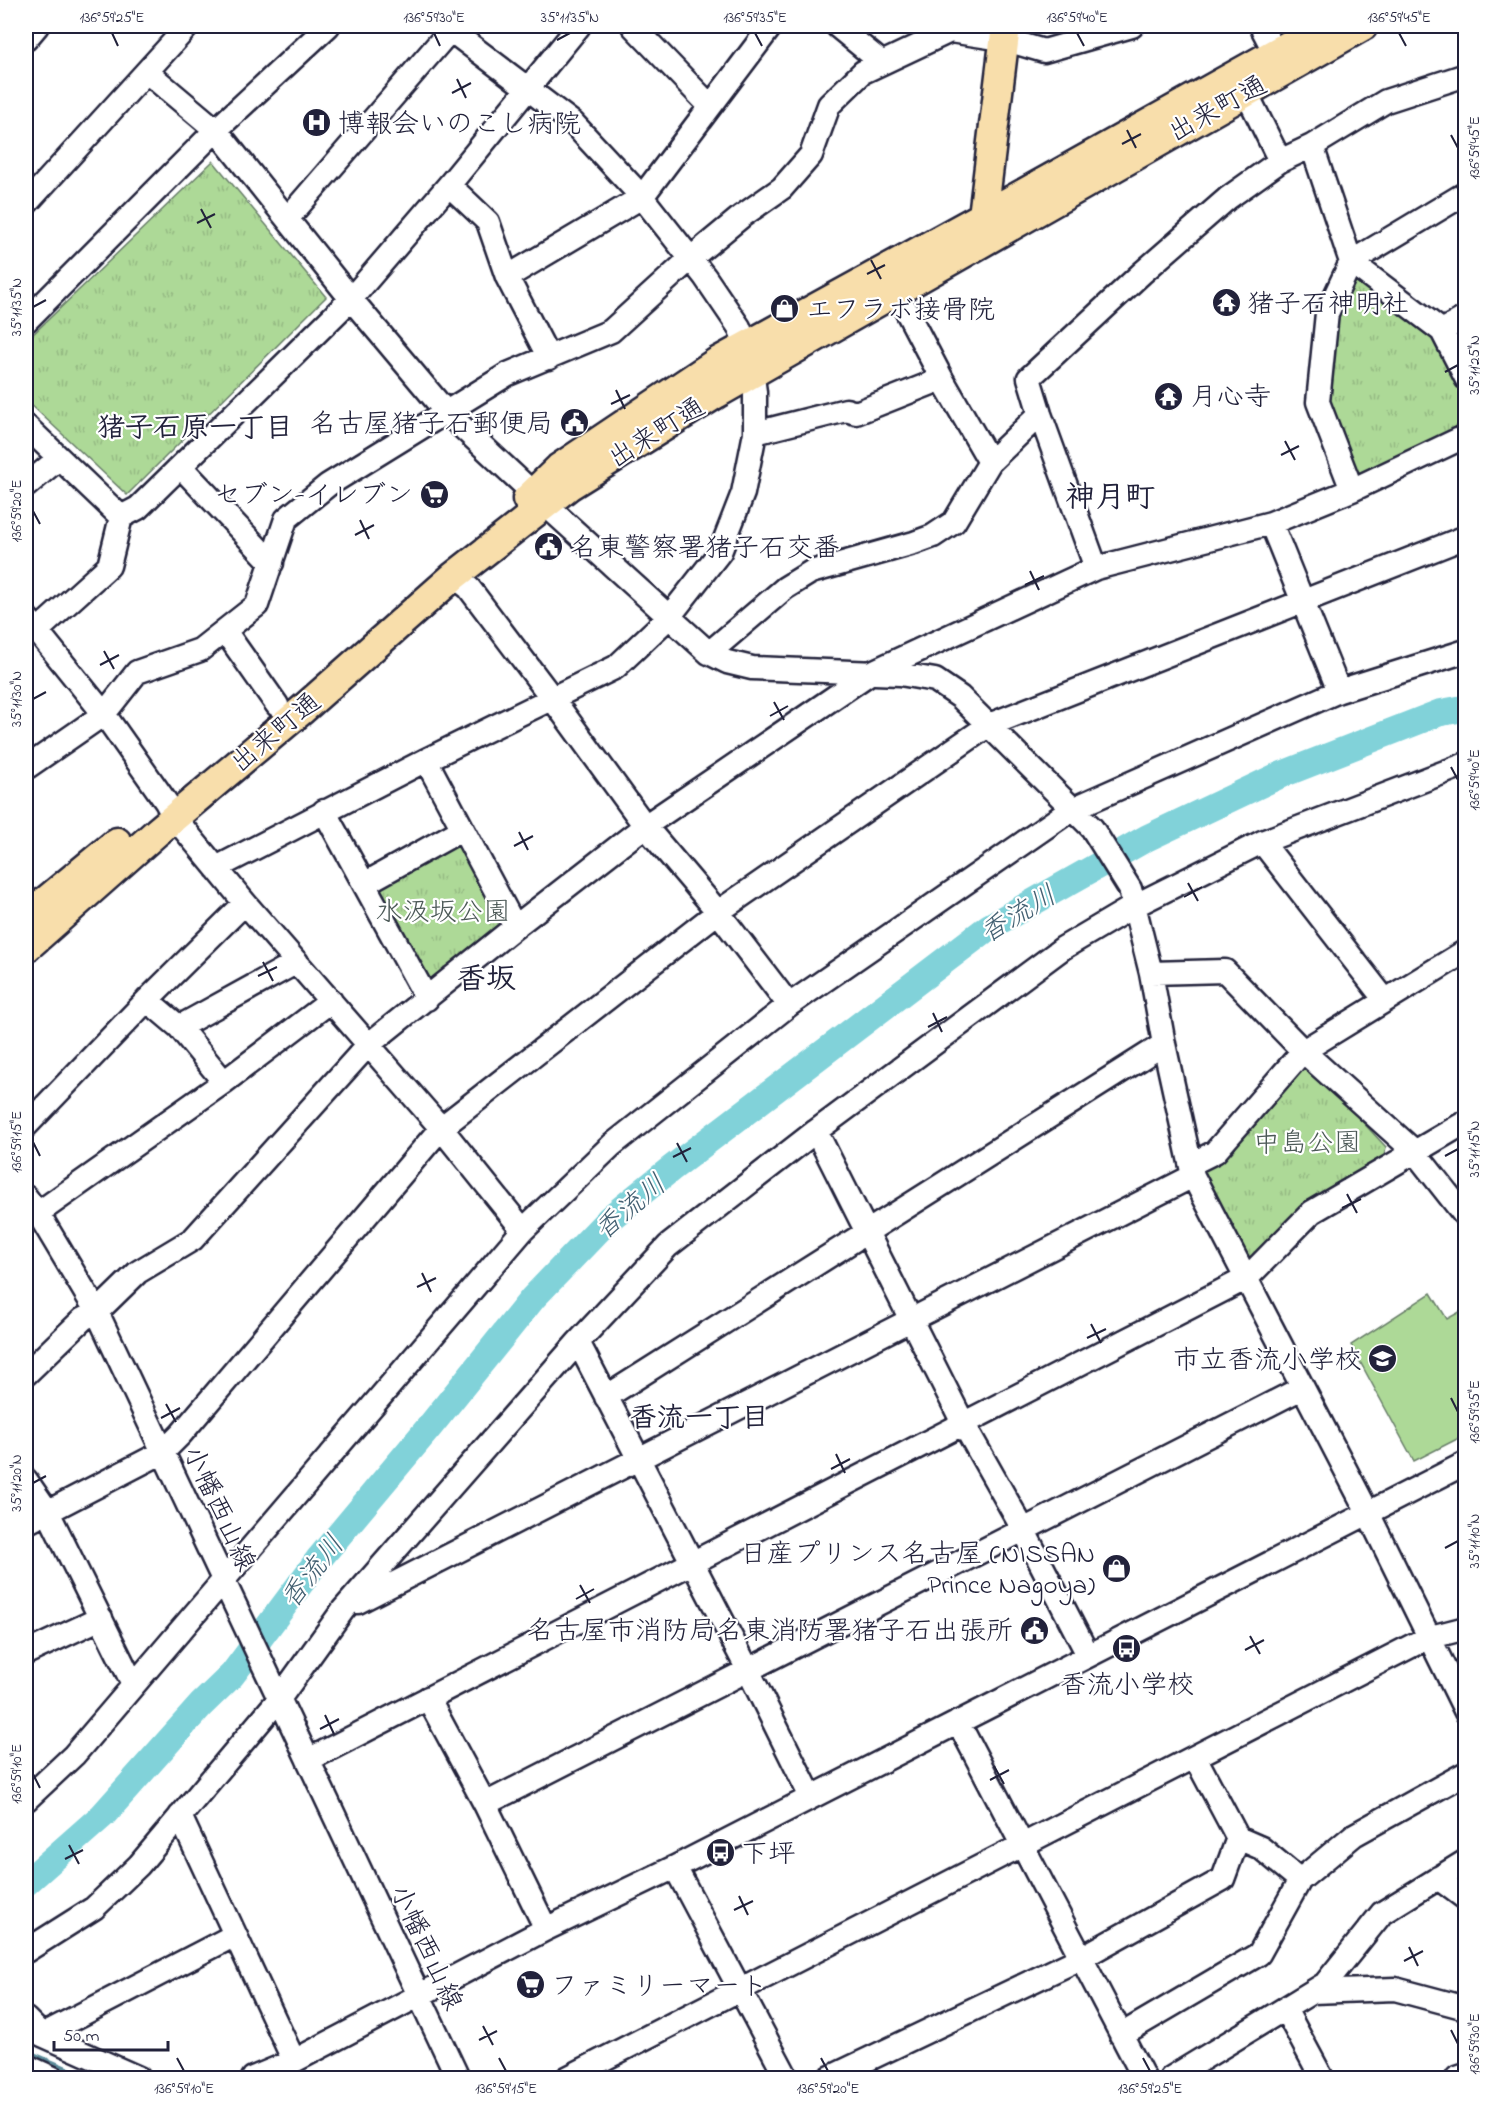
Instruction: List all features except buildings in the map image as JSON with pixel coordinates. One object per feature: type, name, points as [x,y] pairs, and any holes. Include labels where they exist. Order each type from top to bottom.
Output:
[{"type":"main road","name":"出来町通","points":[[26,948],[165,817],[277,705],[444,562],[540,499],[569,486],[716,394],[783,326],[1323,26]]},
{"type":"main road","name":"出来町通","points":[[26,917],[165,817],[293,717],[540,499],[559,468],[691,378],[750,360],[896,291],[1363,26]]},
{"type":"main road","points":[[983,216],[1005,32]]},
{"type":"street","points":[[26,39],[37,26]]},
{"type":"street","points":[[30,189],[147,72],[188,26]]},
{"type":"street","points":[[26,321],[216,130],[328,26]]},
{"type":"street","points":[[523,1230],[441,1128],[216,868],[165,817],[104,714],[31,624],[109,566],[121,517],[138,508],[351,298],[449,185],[579,26]]},
{"type":"street","points":[[633,26],[710,106]]},
{"type":"street","points":[[507,277],[642,197],[771,26]]},
{"type":"street","points":[[837,26],[881,62]]},
{"type":"street","points":[[26,768],[104,714],[137,672],[201,650],[257,605],[286,519],[328,485],[508,374],[611,331],[690,259],[742,216],[782,188],[811,155],[829,105],[863,72],[950,31],[1005,32],[1044,51],[1132,26]]},
{"type":"street","points":[[1261,26],[1275,53]]},
{"type":"street","points":[[216,868],[426,759],[616,667],[669,617],[720,552],[743,494],[755,433],[750,360],[739,327],[690,259],[642,197],[573,123],[450,27],[288,218]]},
{"type":"street","points":[[147,72],[216,130],[446,412],[710,653],[727,663],[752,668],[900,674],[935,680],[960,697],[1092,828],[1126,883],[1134,906],[1151,973],[1192,1170],[1368,1513],[1427,1638],[1466,1712]]},
{"type":"street","points":[[1096,568],[1029,378],[1142,273],[1228,198],[1280,160],[1312,146],[1386,101],[1466,75]]},
{"type":"street","points":[[1246,92],[1280,160]]},
{"type":"street","points":[[1312,146],[1351,262],[1442,331],[1466,378]]},
{"type":"street","points":[[449,185],[489,222],[507,277],[549,358]]},
{"type":"street","points":[[1352,490],[1318,402],[1327,313],[1351,262],[1466,193]]},
{"type":"street","points":[[750,360],[842,309],[967,250]]},
{"type":"street","points":[[896,291],[942,379],[990,462]]},
{"type":"street","points":[[1442,331],[1466,317]]},
{"type":"street","points":[[755,433],[846,410],[856,413],[942,379]]},
{"type":"street","points":[[710,653],[785,588],[811,572],[914,543],[954,522],[990,462],[1040,414]]},
{"type":"street","points":[[26,426],[121,517]]},
{"type":"street","points":[[27,1369],[83,1319],[97,1312],[138,1272],[193,1239],[368,1045],[645,826],[870,673],[1096,568],[1271,523],[1352,490],[1466,436]]},
{"type":"street","points":[[26,486],[58,459]]},
{"type":"street","points":[[181,467],[272,563]]},
{"type":"street","points":[[1271,523],[1339,691]]},
{"type":"street","points":[[26,1523],[163,1452],[181,1434],[441,1128],[718,912],[989,725],[1466,537]]},
{"type":"street","points":[[454,576],[469,588],[645,826],[718,912],[789,1005]]},
{"type":"street","points":[[225,631],[277,705]]},
{"type":"street","points":[[26,1800],[74,1755],[523,1230],[612,1145],[789,1005],[1072,810],[1339,691],[1466,651]]},
{"type":"street","points":[[426,759],[515,927]]},
{"type":"street","points":[[26,1951],[94,1908],[139,1865],[343,1610],[578,1342],[668,1246],[816,1131],[1063,948],[1134,906],[1262,842],[1466,764]]},
{"type":"street","points":[[324,811],[427,999]]},
{"type":"street","points":[[26,930],[165,817]]},
{"type":"street","points":[[364,884],[463,830]]},
{"type":"street","points":[[1262,842],[1385,1000]]},
{"type":"street","points":[[26,1126],[147,1000],[245,903]]},
{"type":"street","points":[[343,1610],[371,1593],[911,1320],[1192,1170],[1215,1152],[1304,1051],[1466,951]]},
{"type":"street","points":[[179,1028],[297,962]]},
{"type":"street","points":[[1151,973],[1225,971],[1304,1051],[1414,1151],[1466,1217]]},
{"type":"street","points":[[147,1000],[179,1028],[224,1082]]},
{"type":"street","points":[[32,1205],[224,1082],[331,1001]]},
{"type":"street","points":[[606,1397],[1164,1044]]},
{"type":"street","points":[[308,1760],[1247,1278],[1312,1212],[1466,1122]]},
{"type":"street","points":[[816,1131],[963,1423],[1023,1529],[1088,1655]]},
{"type":"street","name":"小幡西山線","points":[[32,1205],[97,1312],[458,2079]]},
{"type":"street","points":[[578,1342],[748,1670],[811,1797]]},
{"type":"street","points":[[485,1803],[1302,1388]]},
{"type":"street","points":[[254,2079],[294,2061],[546,1929],[675,1867],[1466,1463]]},
{"type":"street","points":[[26,1480],[48,1512],[134,1684]]},
{"type":"street","points":[[26,1653],[101,1618]]},
{"type":"street","points":[[567,2079],[1427,1638],[1466,1628]]},
{"type":"street","points":[[428,1698],[485,1803],[546,1929]]},
{"type":"street","points":[[958,1722],[1144,2079]]},
{"type":"street","points":[[1195,1757],[1238,1838],[1261,1848],[1300,1880]]},
{"type":"street","points":[[1121,2036],[1259,1954],[1300,1880],[1354,1835],[1466,1773]]},
{"type":"street","points":[[180,1816],[294,2061]]},
{"type":"street","points":[[829,2079],[1081,1958],[1222,1879],[1238,1838]]},
{"type":"street","points":[[1171,2079],[1325,1984],[1382,1913],[1466,1861]]},
{"type":"street","points":[[675,1867],[787,2079]]},
{"type":"street","points":[[1438,1878],[1466,1899]]},
{"type":"street","points":[[42,2035],[235,1935]]},
{"type":"street","points":[[1312,1992],[1395,1989],[1466,2008]]},
{"type":"street","points":[[1285,2009],[1322,2079]]},
{"type":"street","points":[[26,2019],[42,2035],[139,2079]]},
{"type":"street","points":[[26,2068],[31,2068],[53,2079]]},
{"type":"green space","points":[[213,161],[326,297],[127,495],[26,400],[26,341]]},
{"type":"green space","points":[[1359,277],[1438,336],[1465,393],[1465,427],[1365,474],[1354,473],[1327,399],[1333,319],[1352,280]]},
{"type":"green space","name":"水汲坂公園","points":[[460,840],[503,918],[501,928],[433,982],[424,980],[376,885]]},
{"type":"green space","name":"中島公園","points":[[1310,1066],[1386,1147],[1384,1157],[1299,1207],[1253,1260],[1243,1254],[1197,1171],[1297,1073]]},
{"type":"green space","points":[[1431,1293],[1447,1319],[1465,1309],[1465,1435],[1414,1461],[1351,1345]]},
{"type":"waterway","name":"香流川","points":[[26,1883],[103,1815],[201,1705],[232,1675],[318,1560],[533,1298],[609,1219],[672,1168],[989,927],[1147,838],[1278,776],[1439,713],[1466,708]]},
{"type":"waterway","points":[[26,2051],[90,2078]]},
{"type":"place","name":"博報会いのこし病院","points":[[317,123]]},
{"type":"place","name":"猪子石神明社","points":[[1226,303]]},
{"type":"place","name":"エフラボ接骨院","points":[[785,309]]},
{"type":"place","name":"月心寺","points":[[1169,396]]},
{"type":"place","name":"名古屋猪子石郵便局","points":[[574,423]]},
{"type":"place","name":"セブン-イレブン","points":[[434,494]]},
{"type":"place","name":"名東警察署猪子石交番","points":[[549,547]]},
{"type":"place","name":"市立香流小学校","points":[[1383,1359]]},
{"type":"place","name":"日産プリンス名古屋 (NISSAN Prince Nagoya)","points":[[1116,1569]]},
{"type":"place","name":"名古屋市消防局名東消防署猪子石出張所","points":[[1034,1630]]},
{"type":"place","name":"香流小学校","points":[[1127,1649]]},
{"type":"place","name":"下坪","points":[[720,1853]]},
{"type":"place","name":"ファミリーマート","points":[[530,1985]]},
{"type":"district","name":"猪子石原一丁目","points":[[195,426]]},
{"type":"district","name":"神月町","points":[[1110,496]]},
{"type":"district","name":"香坂","points":[[486,978]]},
{"type":"district","name":"香流一丁目","points":[[699,1416]]}]
